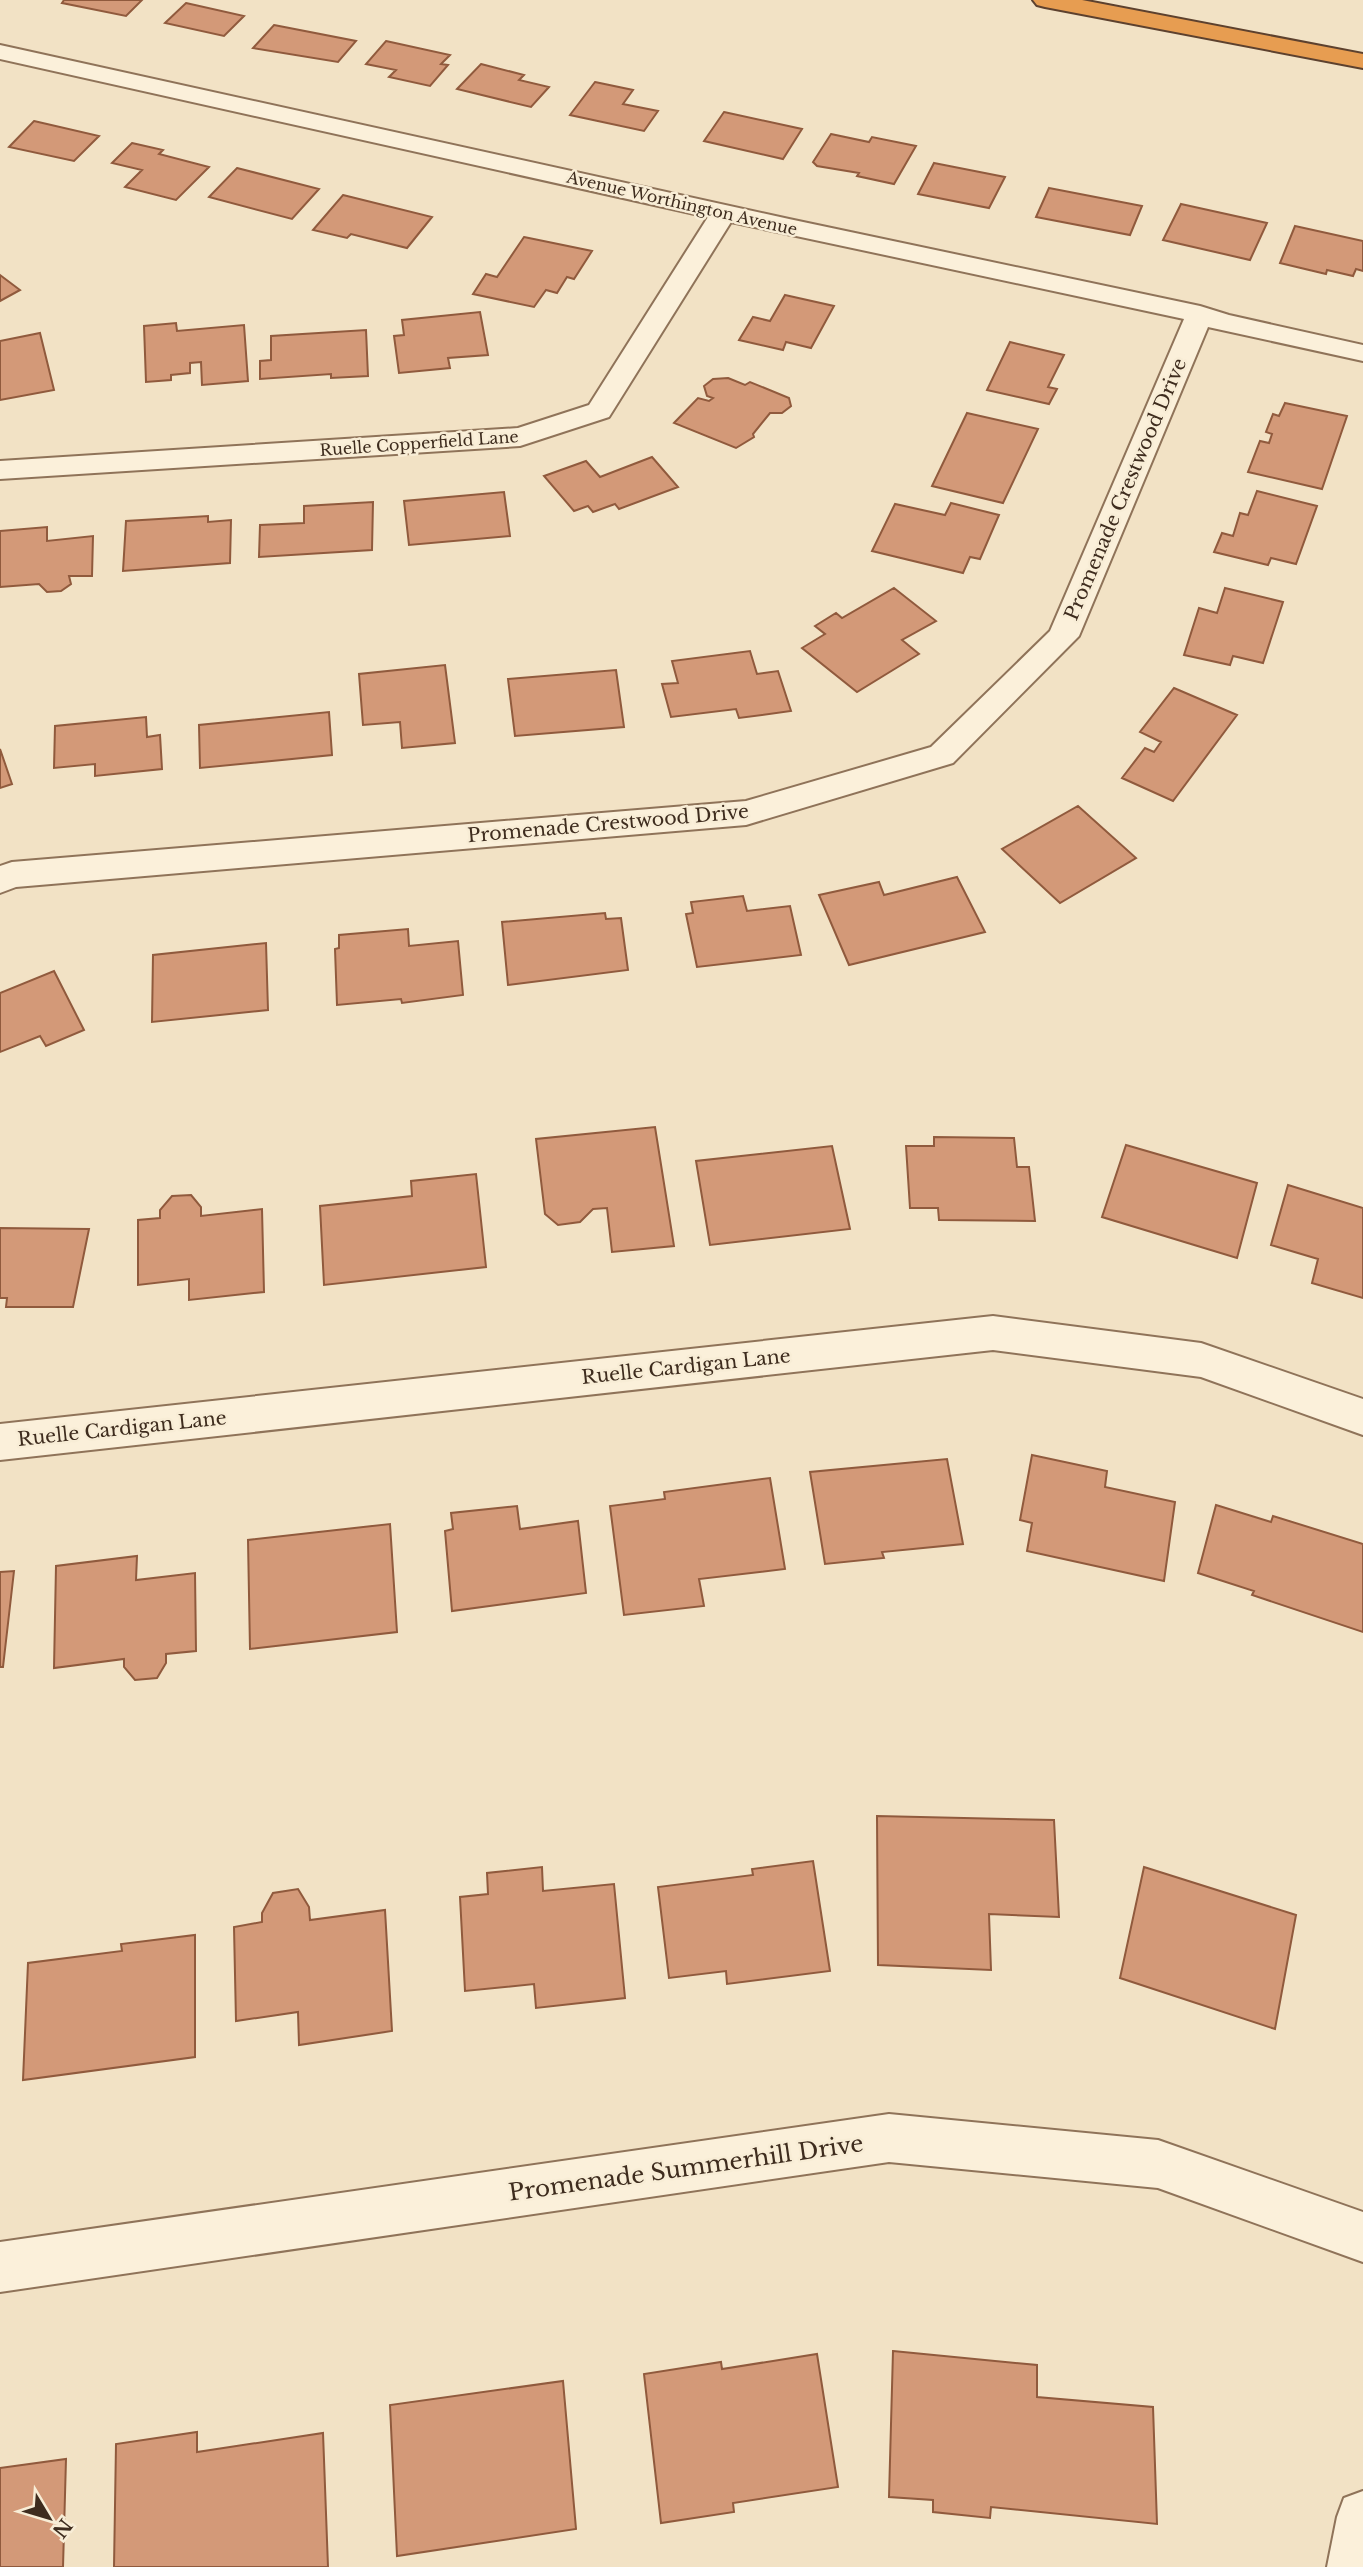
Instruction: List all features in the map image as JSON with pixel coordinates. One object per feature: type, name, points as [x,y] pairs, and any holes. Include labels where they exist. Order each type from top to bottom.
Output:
[{"type":"highway","points":[[1045,0],[1363,61]]},
{"type":"street","name":"Avenue Worthington Avenue","points":[[0,52],[1200,314],[1221,322],[1363,353]]},
{"type":"street","name":"Ruelle Copperfield Lane","points":[[0,470],[520,437],[599,411],[724,212]]},
{"type":"street","name":"Promenade Crestwood Drive","points":[[0,880],[12,875],[746,813],[942,755],[1063,636],[1200,314]]},
{"type":"street","name":"Ruelle Cardigan Lane","points":[[0,1442],[993,1332],[1201,1360],[1363,1417]]},
{"type":"street","name":"Promenade Summerhill Drive","points":[[0,2267],[889,2138],[1158,2164],[1363,2237]]},
{"type":"street","points":[[1354,2567],[1363,2517]]},
{"type":"building","points":[[64,0],[142,0],[126,16],[62,3]]},
{"type":"building","points":[[186,3],[244,16],[224,36],[165,23]]},
{"type":"building","points":[[274,25],[356,41],[338,62],[253,48]]},
{"type":"building","points":[[386,41],[450,55],[441,64],[448,65],[430,86],[389,77],[396,70],[366,64]]},
{"type":"building","points":[[481,64],[524,75],[519,80],[549,87],[531,107],[457,89]]},
{"type":"building","points":[[595,82],[633,90],[623,104],[658,111],[644,131],[570,115]]},
{"type":"building","points":[[724,112],[802,129],[783,159],[704,141]]},
{"type":"building","points":[[34,121],[99,136],[74,161],[9,147]]},
{"type":"building","points":[[831,134],[869,142],[872,137],[916,146],[894,184],[857,176],[859,173],[817,166],[813,162]]},
{"type":"building","points":[[132,143],[163,150],[159,154],[209,167],[176,200],[125,187],[142,170],[112,163]]},
{"type":"building","points":[[934,163],[1005,177],[989,208],[918,194]]},
{"type":"building","points":[[237,168],[319,189],[292,219],[209,197]]},
{"type":"building","points":[[1049,188],[1142,206],[1130,235],[1036,217]]},
{"type":"building","points":[[343,195],[432,217],[407,248],[351,234],[347,238],[313,230]]},
{"type":"building","points":[[1181,204],[1267,223],[1250,260],[1163,240]]},
{"type":"building","points":[[1295,226],[1363,241],[1363,271],[1356,269],[1353,276],[1327,270],[1326,274],[1280,263]]},
{"type":"building","points":[[524,237],[592,251],[574,279],[567,277],[557,293],[546,290],[534,307],[473,294],[486,274],[497,277]]},
{"type":"building","points":[[0,275],[20,290],[0,301]]},
{"type":"building","points":[[785,295],[834,306],[811,348],[786,342],[783,350],[739,340],[753,317],[770,321]]},
{"type":"building","points":[[480,312],[488,355],[448,358],[450,368],[399,373],[394,336],[404,335],[402,320]]},
{"type":"building","points":[[176,323],[177,331],[244,325],[248,381],[202,385],[201,362],[190,363],[190,373],[171,375],[171,380],[146,382],[144,326]]},
{"type":"building","points":[[366,330],[368,376],[331,378],[331,374],[260,379],[260,361],[271,360],[271,336]]},
{"type":"building","points":[[40,333],[54,390],[0,400],[0,341]]},
{"type":"building","points":[[1010,342],[1064,355],[1048,387],[1057,389],[1049,404],[987,390]]},
{"type":"building","points":[[728,378],[745,385],[750,382],[789,398],[791,406],[782,413],[770,413],[753,434],[754,437],[736,448],[674,423],[698,398],[709,401],[713,398],[707,396],[704,386],[713,379]]},
{"type":"building","points":[[1285,403],[1347,416],[1322,489],[1248,472],[1260,441],[1269,443],[1272,434],[1266,432],[1273,414],[1279,416]]},
{"type":"building","points":[[967,413],[1038,429],[1003,503],[932,486]]},
{"type":"building","points":[[652,457],[678,487],[619,509],[615,504],[593,512],[588,506],[574,511],[544,476],[586,461],[600,477]]},
{"type":"building","points":[[1257,491],[1317,506],[1296,564],[1271,558],[1268,565],[1214,552],[1222,533],[1233,536],[1240,513],[1248,515]]},
{"type":"building","points":[[504,492],[510,536],[409,545],[404,501]]},
{"type":"building","points":[[373,502],[372,550],[259,557],[260,525],[304,523],[304,506]]},
{"type":"building","points":[[951,503],[999,515],[980,559],[970,557],[963,573],[872,551],[895,504],[945,515]]},
{"type":"building","points":[[208,516],[208,522],[231,520],[230,563],[123,571],[126,521]]},
{"type":"building","points":[[47,527],[47,541],[93,536],[92,576],[69,576],[71,584],[61,591],[47,592],[39,584],[0,587],[0,531]]},
{"type":"building","points":[[894,588],[936,621],[902,640],[919,654],[857,692],[802,648],[825,634],[815,626],[836,613],[842,618]]},
{"type":"building","points":[[1225,588],[1283,602],[1263,663],[1233,656],[1230,665],[1184,655],[1199,608],[1217,613]]},
{"type":"building","points":[[750,651],[757,674],[778,671],[791,711],[739,718],[736,709],[671,717],[662,684],[678,683],[672,661]]},
{"type":"building","points":[[445,665],[455,743],[402,748],[400,722],[363,725],[359,674]]},
{"type":"building","points":[[616,670],[624,727],[515,736],[508,679]]},
{"type":"building","points":[[1174,688],[1237,715],[1173,801],[1122,778],[1145,748],[1154,752],[1161,742],[1140,732]]},
{"type":"building","points":[[329,712],[332,755],[200,768],[199,725]]},
{"type":"building","points":[[146,717],[147,737],[160,735],[162,769],[95,776],[95,764],[54,768],[55,726]]},
{"type":"building","points":[[0,749],[12,784],[0,788]]},
{"type":"building","points":[[1078,806],[1136,858],[1060,903],[1002,849]]},
{"type":"building","points":[[957,877],[985,932],[849,965],[819,895],[879,882],[884,895]]},
{"type":"building","points":[[743,896],[747,911],[790,906],[801,955],[697,967],[686,914],[693,913],[691,902]]},
{"type":"building","points":[[605,913],[606,919],[621,918],[628,970],[508,985],[502,922]]},
{"type":"building","points":[[408,929],[409,946],[458,941],[463,995],[402,1003],[401,999],[337,1005],[335,949],[339,948],[339,935]]},
{"type":"building","points":[[266,943],[268,1010],[152,1022],[153,955]]},
{"type":"building","points":[[54,971],[84,1030],[46,1046],[40,1036],[0,1052],[0,993]]},
{"type":"building","points":[[655,1127],[674,1246],[612,1252],[607,1208],[593,1209],[580,1222],[558,1225],[545,1214],[536,1139]]},
{"type":"building","points":[[934,1137],[1014,1138],[1017,1167],[1029,1167],[1035,1221],[939,1220],[938,1208],[910,1208],[906,1146],[934,1146]]},
{"type":"building","points":[[1126,1145],[1257,1183],[1237,1258],[1102,1217]]},
{"type":"building","points":[[832,1146],[850,1229],[710,1245],[696,1161]]},
{"type":"building","points":[[476,1174],[486,1267],[324,1285],[320,1206],[412,1196],[411,1181]]},
{"type":"building","points":[[1288,1185],[1363,1208],[1363,1298],[1312,1283],[1318,1259],[1271,1245]]},
{"type":"building","points":[[191,1195],[201,1207],[201,1216],[262,1209],[264,1292],[189,1300],[189,1279],[138,1285],[138,1220],[160,1218],[160,1210],[172,1196]]},
{"type":"building","points":[[0,1228],[89,1229],[73,1307],[6,1307],[7,1298],[0,1298]]},
{"type":"building","points":[[1032,1455],[1107,1471],[1105,1487],[1175,1502],[1164,1581],[1027,1551],[1032,1523],[1020,1520]]},
{"type":"building","points":[[947,1459],[963,1544],[882,1552],[884,1558],[825,1564],[810,1472]]},
{"type":"building","points":[[770,1478],[785,1569],[699,1579],[704,1606],[624,1615],[610,1506],[665,1499],[664,1492]]},
{"type":"building","points":[[1216,1505],[1271,1522],[1273,1516],[1363,1544],[1363,1632],[1252,1595],[1254,1591],[1198,1573]]},
{"type":"building","points":[[517,1506],[520,1529],[578,1521],[586,1593],[452,1611],[445,1531],[453,1529],[451,1513]]},
{"type":"building","points":[[390,1524],[397,1632],[250,1649],[248,1540]]},
{"type":"building","points":[[137,1556],[136,1580],[195,1573],[196,1651],[166,1654],[166,1663],[157,1678],[135,1680],[124,1667],[124,1659],[54,1668],[56,1566]]},
{"type":"building","points":[[14,1571],[3,1667],[0,1667],[0,1572]]},
{"type":"building","points":[[877,1816],[1054,1820],[1059,1917],[989,1914],[991,1970],[878,1965]]},
{"type":"building","points":[[813,1861],[830,1971],[727,1984],[726,1971],[669,1978],[658,1887],[753,1875],[752,1869]]},
{"type":"building","points":[[542,1867],[543,1891],[614,1884],[625,1998],[536,2008],[534,1984],[465,1991],[460,1897],[488,1894],[487,1873]]},
{"type":"building","points":[[1144,1867],[1296,1915],[1275,2029],[1120,1978]]},
{"type":"building","points":[[298,1889],[309,1907],[310,1920],[385,1910],[392,2031],[299,2045],[298,2012],[236,2021],[234,1927],[262,1922],[262,1913],[273,1893]]},
{"type":"building","points":[[195,1935],[195,2057],[23,2080],[28,1963],[122,1951],[121,1944]]},
{"type":"building","points":[[893,2351],[1037,2365],[1037,2397],[1153,2407],[1157,2524],[991,2507],[990,2518],[933,2512],[933,2500],[889,2497]]},
{"type":"building","points":[[817,2354],[838,2487],[733,2503],[734,2512],[661,2523],[644,2374],[721,2362],[722,2369]]},
{"type":"building","points":[[563,2381],[576,2529],[397,2556],[390,2405]]},
{"type":"building","points":[[197,2432],[197,2452],[323,2433],[328,2567],[114,2567],[116,2444]]},
{"type":"building","points":[[66,2459],[63,2567],[0,2567],[0,2468]]}]
